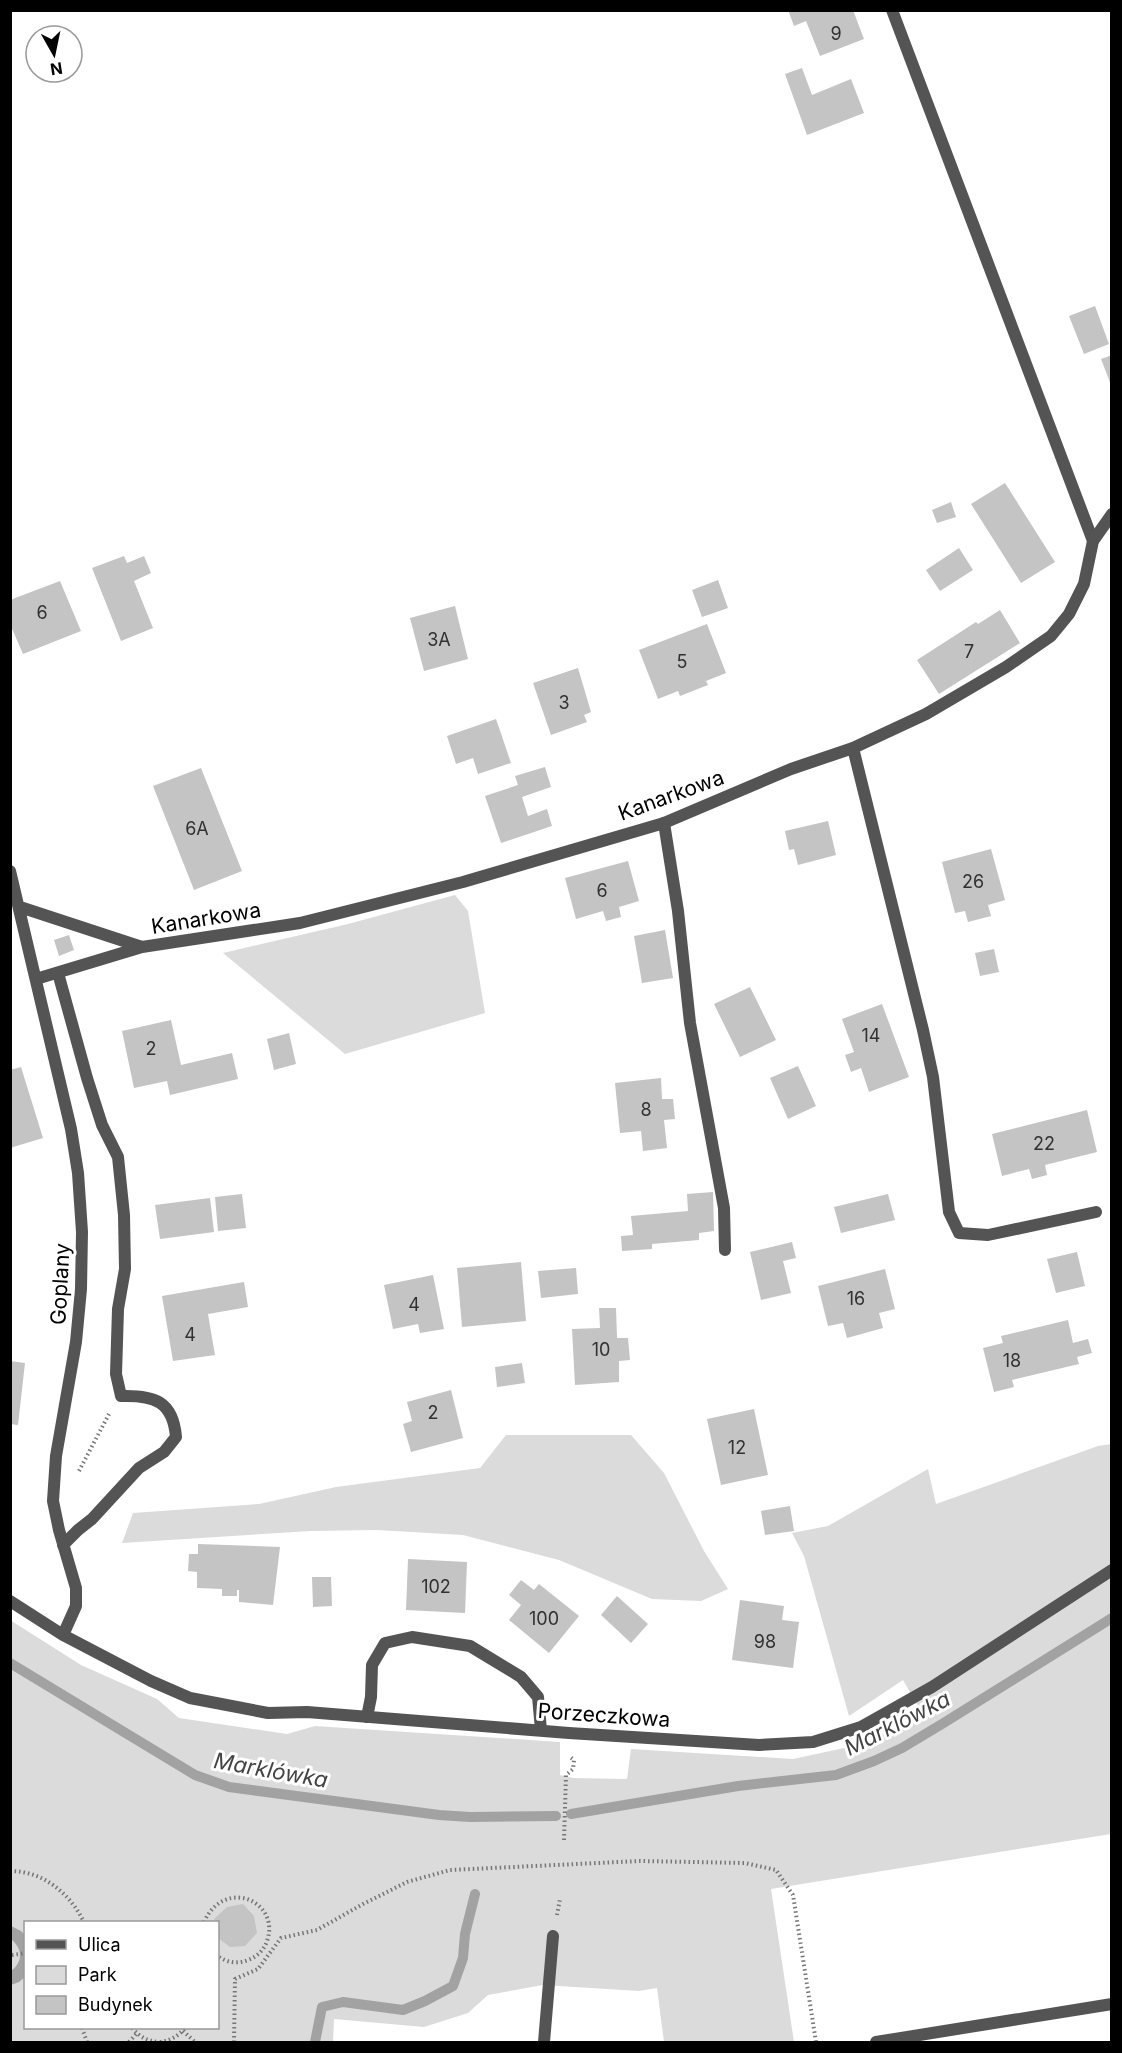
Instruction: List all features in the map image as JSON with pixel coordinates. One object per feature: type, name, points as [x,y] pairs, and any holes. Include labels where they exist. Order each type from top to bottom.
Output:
[{"type":"street","points":[[892,10],[1093,541]]},
{"type":"street","name":"Kanarkowa","points":[[36,979],[142,947],[300,923],[463,882],[664,823],[791,769],[853,748],[926,714],[1006,667],[1051,636],[1069,614],[1084,584],[1093,541],[1112,514]]},
{"type":"street","points":[[853,748],[933,1077],[949,1212],[960,1233],[988,1235],[1096,1212]]},
{"type":"street","points":[[664,823],[678,911],[690,1023],[724,1208],[725,1250]]},
{"type":"street","name":"Goplany","points":[[10,871],[71,1129],[78,1173],[82,1232],[81,1289],[76,1342],[56,1456],[53,1501],[76,1587],[76,1606],[63,1635]]},
{"type":"street","name":"Kanarkowa","points":[[20,907],[142,947]]},
{"type":"street","points":[[58,973],[102,1125],[118,1156],[124,1215],[125,1269],[118,1310],[116,1374],[121,1396],[140,1396],[163,1404],[175,1419],[176,1437],[164,1452],[139,1467],[92,1519],[63,1545]]},
{"type":"street","name":"Porzeczkowa","points":[[63,1635],[151,1681],[190,1698],[268,1713],[307,1712],[569,1733],[759,1745],[813,1742],[861,1727],[932,1687],[1112,1570]]},
{"type":"street","points":[[10,1601],[63,1635]]},
{"type":"street","points":[[367,1717],[371,1697],[372,1665],[385,1643],[412,1637],[470,1647],[520,1677],[538,1697],[541,1730]]},
{"type":"street","points":[[544,2043],[553,1936]]},
{"type":"street","points":[[876,2043],[1112,2004]]},
{"type":"path","points":[[78,1473],[106,1419],[121,1396]]},
{"type":"path","points":[[564,1840],[566,1775],[573,1769],[574,1760],[567,1756],[569,1733]]},
{"type":"path","points":[[234,2043],[235,1979],[258,1969],[281,1938],[317,1930],[407,1882],[450,1870],[617,1861],[745,1863],[776,1870],[793,1895],[816,2043]]},
{"type":"path","points":[[10,1871],[18,1871],[45,1880],[63,1892],[74,1903],[83,1921]]},
{"type":"path","points":[[205,1921],[216,1904],[226,1899],[248,1899],[265,1914],[269,1924],[266,1944],[260,1953],[251,1959],[231,1962],[219,1956]]},
{"type":"path","points":[[12,1955],[24,1953]]},
{"type":"path","points":[[260,1953],[266,1958]]},
{"type":"path","points":[[133,2029],[149,2041],[159,2043],[170,2040],[184,2029],[195,2043]]},
{"type":"path","points":[[129,2043],[137,2033]]},
{"type":"green space","points":[[455,895],[468,911],[485,1013],[345,1054],[223,953],[348,924]]},
{"type":"green space","points":[[506,1435],[631,1435],[664,1473],[704,1551],[728,1589],[701,1601],[652,1599],[559,1560],[463,1535],[377,1530],[311,1531],[122,1543],[133,1513],[259,1504],[336,1487],[480,1468]]},
{"type":"green space","points":[[1111,1444],[1111,1834],[771,1889],[794,2042],[664,2042],[657,1988],[639,1991],[543,1985],[488,1995],[468,2013],[424,2027],[334,2019],[333,2042],[11,2042],[10,1620],[81,1665],[157,1699],[179,1718],[287,1734],[315,1726],[560,1742],[560,1775],[573,1778],[627,1779],[631,1749],[793,1759],[858,1745],[923,1715],[903,1680],[849,1716],[804,1556],[792,1533],[828,1526],[928,1469],[936,1504],[1098,1446]]},
{"type":"shaded area","points":[[11,1926],[24,1934],[24,1978],[11,1985],[11,1971],[18,1964],[20,1955],[18,1947],[11,1939]]},
{"type":"building","points":[[788,10],[853,10],[864,39],[820,56],[806,21],[794,26]]},
{"type":"building","points":[[802,68],[812,95],[851,79],[864,113],[807,135],[785,74]]},
{"type":"building","points":[[1095,306],[1109,344],[1084,354],[1069,316]]},
{"type":"building","points":[[1112,355],[1112,385],[1111,385],[1101,359]]},
{"type":"building","points":[[1005,483],[1055,562],[1021,583],[971,504]]},
{"type":"building","points":[[951,502],[956,517],[937,523],[932,510]]},
{"type":"building","points":[[959,548],[973,570],[940,591],[926,570]]},
{"type":"building","points":[[124,556],[127,563],[144,556],[151,573],[134,581],[153,628],[121,641],[92,568]]},
{"type":"building","points":[[718,580],[728,608],[702,617],[692,590]]},
{"type":"building","points":[[60,581],[81,631],[23,654],[10,624],[10,600]]},
{"type":"building","points":[[455,606],[468,659],[424,671],[410,618]]},
{"type":"building","points":[[1000,610],[1020,643],[939,694],[917,660],[976,622],[978,624]]},
{"type":"building","points":[[707,624],[726,673],[706,681],[708,685],[680,696],[678,691],[658,699],[639,650]]},
{"type":"building","points":[[578,668],[591,712],[584,715],[587,722],[551,735],[533,683]]},
{"type":"building","points":[[496,719],[511,763],[478,774],[473,758],[456,764],[447,736]]},
{"type":"building","points":[[545,767],[551,787],[522,797],[528,816],[547,809],[552,826],[501,843],[485,796],[518,785],[515,776]]},
{"type":"building","points":[[201,768],[242,871],[194,890],[153,786]]},
{"type":"building","points":[[828,821],[836,855],[798,865],[794,849],[789,850],[785,831]]},
{"type":"building","points":[[991,849],[1005,900],[988,905],[991,916],[968,922],[965,911],[955,913],[942,862]]},
{"type":"building","points":[[628,861],[639,901],[619,907],[621,917],[606,921],[603,911],[576,919],[565,878]]},
{"type":"building","points":[[665,930],[673,978],[642,983],[634,936]]},
{"type":"building","points":[[69,935],[74,950],[59,956],[54,940]]},
{"type":"building","points":[[994,949],[999,972],[980,976],[975,953]]},
{"type":"building","points":[[750,987],[776,1040],[740,1057],[714,1004]]},
{"type":"building","points":[[882,1004],[909,1077],[869,1092],[861,1068],[851,1072],[845,1055],[854,1052],[842,1019]]},
{"type":"building","points":[[171,1020],[181,1065],[232,1053],[238,1079],[170,1095],[167,1081],[134,1088],[122,1031]]},
{"type":"building","points":[[289,1033],[296,1064],[274,1070],[267,1039]]},
{"type":"building","points":[[798,1066],[816,1106],[788,1119],[770,1078]]},
{"type":"building","points":[[21,1067],[43,1138],[10,1148],[10,1070]]},
{"type":"building","points":[[661,1078],[662,1099],[673,1099],[675,1119],[664,1120],[667,1148],[643,1151],[641,1131],[620,1133],[615,1083]]},
{"type":"building","points":[[1087,1110],[1097,1152],[1045,1165],[1047,1175],[1032,1179],[1029,1169],[1002,1176],[992,1134]]},
{"type":"building","points":[[713,1192],[714,1231],[699,1233],[699,1240],[652,1244],[652,1249],[622,1251],[621,1236],[633,1235],[631,1216],[688,1211],[687,1194]]},
{"type":"building","points":[[242,1194],[246,1228],[218,1231],[215,1197]]},
{"type":"building","points":[[888,1194],[895,1220],[841,1233],[834,1207]]},
{"type":"building","points":[[210,1198],[214,1232],[160,1239],[155,1205]]},
{"type":"building","points":[[792,1242],[796,1258],[783,1261],[791,1293],[761,1300],[750,1252]]},
{"type":"building","points":[[1077,1252],[1085,1286],[1056,1293],[1047,1259]]},
{"type":"building","points":[[521,1262],[526,1321],[462,1327],[457,1268]]},
{"type":"building","points":[[576,1268],[578,1294],[541,1298],[538,1271]]},
{"type":"building","points":[[885,1269],[895,1309],[879,1313],[883,1328],[847,1338],[843,1323],[828,1326],[818,1286]]},
{"type":"building","points":[[433,1275],[444,1329],[420,1333],[418,1324],[393,1329],[384,1285]]},
{"type":"building","points":[[244,1282],[248,1307],[208,1314],[215,1355],[173,1361],[162,1296]]},
{"type":"building","points":[[599,1308],[616,1308],[617,1338],[628,1338],[630,1360],[619,1361],[619,1382],[575,1385],[572,1329],[600,1328]]},
{"type":"building","points":[[1068,1320],[1073,1343],[1088,1339],[1092,1353],[1077,1357],[1079,1364],[1012,1380],[1014,1387],[994,1392],[983,1348],[1003,1343],[1001,1336]]},
{"type":"building","points":[[10,1361],[25,1363],[18,1425],[10,1424]]},
{"type":"building","points":[[522,1363],[525,1383],[497,1387],[495,1367]]},
{"type":"building","points":[[451,1390],[463,1438],[411,1452],[403,1424],[412,1421],[407,1402]]},
{"type":"building","points":[[754,1409],[768,1475],[721,1485],[707,1419]]},
{"type":"building","points":[[790,1506],[794,1531],[765,1535],[761,1511]]},
{"type":"building","points":[[198,1544],[280,1547],[273,1605],[239,1602],[239,1590],[237,1590],[237,1596],[222,1596],[222,1589],[197,1588],[197,1572],[188,1571],[189,1554],[198,1554]]},
{"type":"building","points":[[408,1559],[467,1562],[465,1613],[406,1610]]},
{"type":"building","points":[[312,1577],[331,1577],[332,1606],[313,1607]]},
{"type":"building","points":[[521,1580],[534,1590],[539,1584],[579,1616],[549,1653],[509,1620],[521,1605],[509,1595]]},
{"type":"building","points":[[617,1596],[648,1624],[631,1643],[601,1615]]},
{"type":"building","points":[[740,1600],[784,1606],[782,1620],[799,1622],[793,1668],[732,1660]]},
{"type":"building","points":[[243,1904],[254,1916],[257,1933],[245,1946],[230,1947],[219,1939],[219,1921],[214,1919],[227,1907]]},
{"type":"waterway","name":"Marklówka","points":[[571,1814],[738,1786],[836,1775],[902,1748],[1112,1618]]},
{"type":"waterway","name":"Marklówka","points":[[10,1663],[195,1775],[229,1787],[439,1815],[556,1816]]},
{"type":"waterway","points":[[315,2042],[322,2007],[343,2002],[403,2010],[453,1986],[463,1958],[465,1934],[475,1894]]}]
